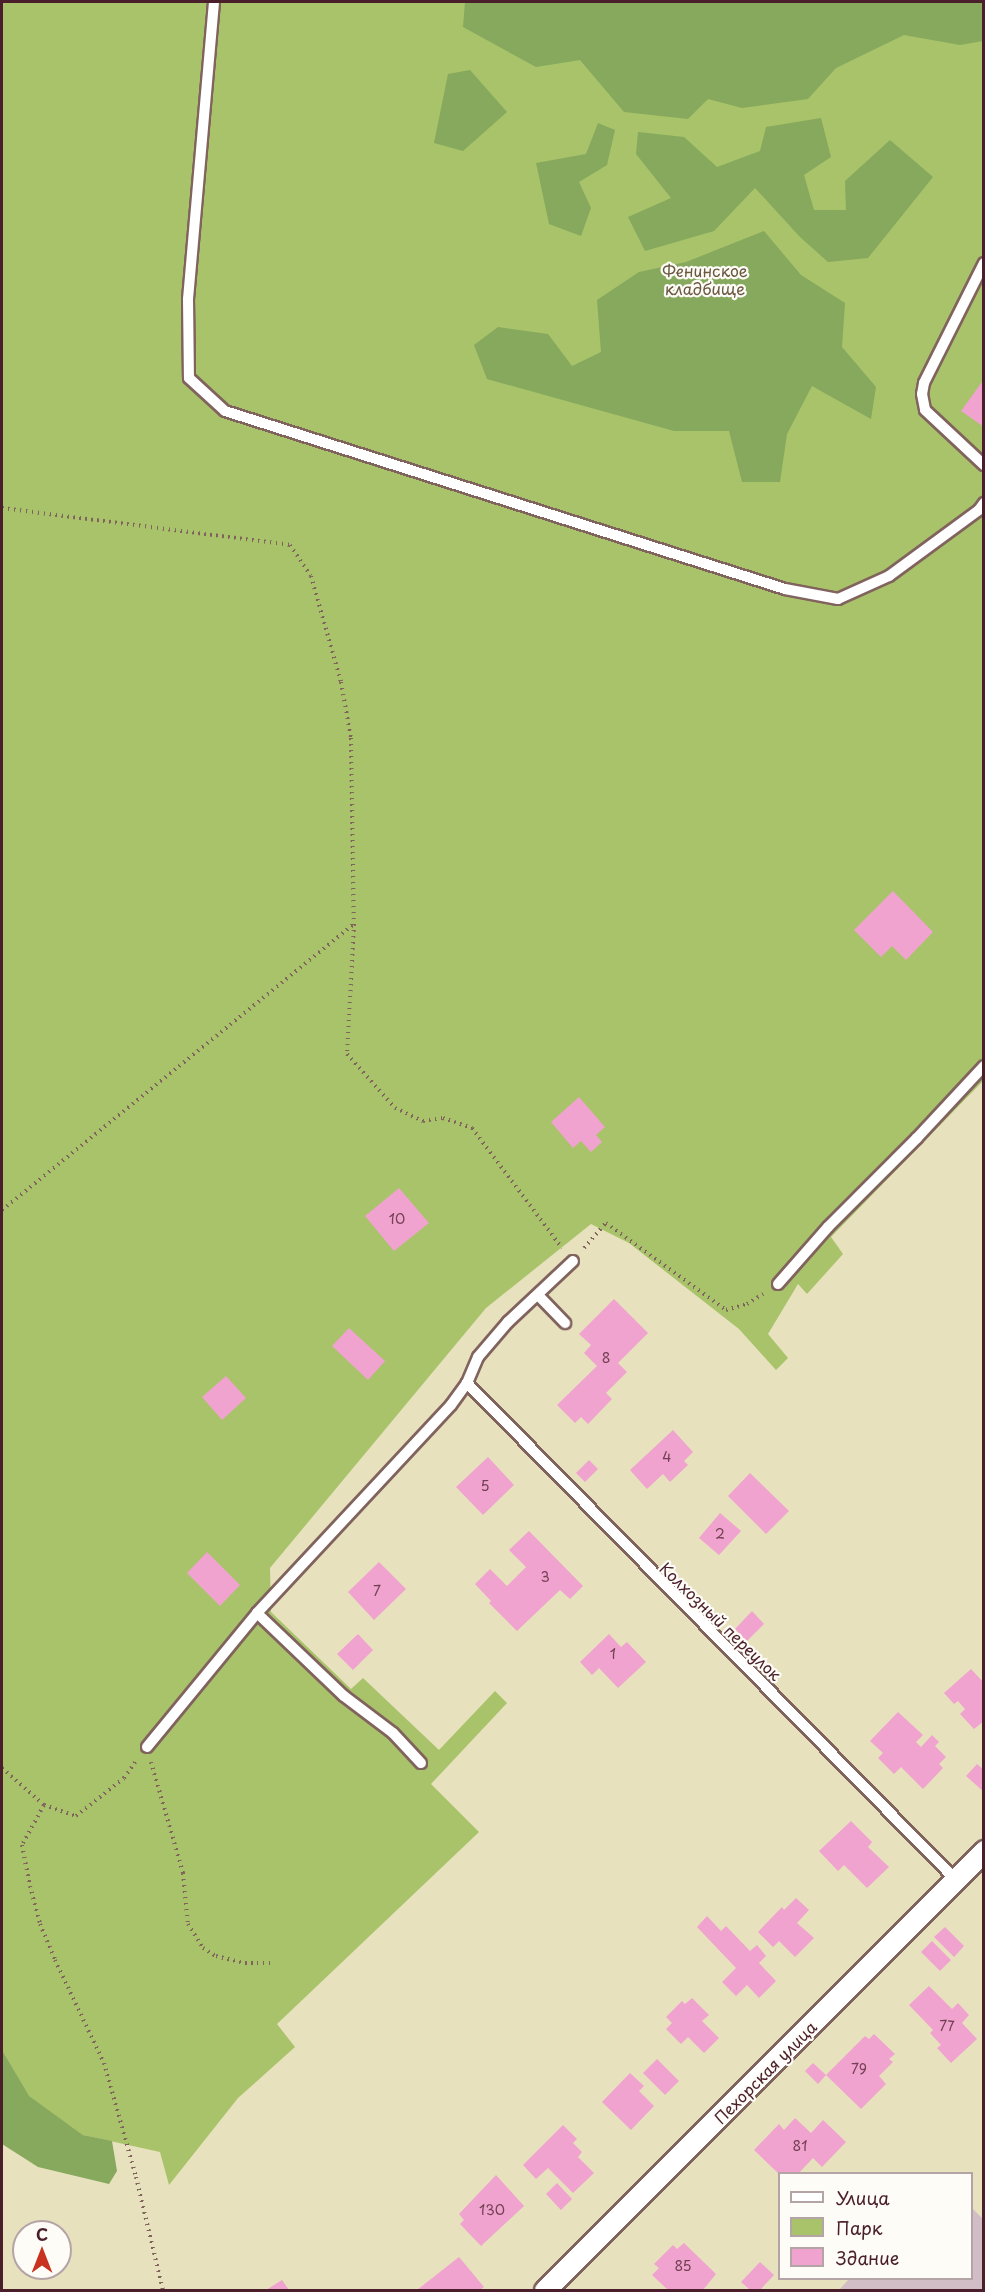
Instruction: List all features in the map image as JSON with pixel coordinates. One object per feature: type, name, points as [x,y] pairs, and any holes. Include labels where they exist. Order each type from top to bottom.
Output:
[{"type":"street","name":"Пехорская улица","points":[[545,2290],[984,1851]]},
{"type":"lane","points":[[214,2],[188,299],[189,378],[225,411],[785,589],[838,599],[889,576],[980,510],[984,502]]},
{"type":"lane","points":[[984,263],[924,383],[922,394],[926,410],[984,465]]},
{"type":"lane","points":[[778,1284],[828,1227],[917,1138],[984,1066]]},
{"type":"lane","points":[[147,1747],[257,1613],[451,1405],[467,1383],[478,1357],[508,1322],[573,1261]]},
{"type":"lane","points":[[538,1295],[565,1323]]},
{"type":"lane","name":"Колхозный переулок","points":[[467,1383],[955,1879]]},
{"type":"lane","points":[[257,1613],[344,1696],[393,1733],[421,1762]]},
{"type":"path","points":[[2,508],[290,545],[311,576],[347,709],[351,738],[354,924],[347,1054],[395,1108],[423,1121],[442,1118],[472,1128],[573,1261],[606,1222],[726,1310],[747,1304],[778,1284]]},
{"type":"path","points":[[2,1210],[354,924]]},
{"type":"path","points":[[2,1768],[44,1805],[76,1816],[124,1778],[147,1747]]},
{"type":"path","points":[[147,1747],[183,1873],[188,1924],[202,1948],[216,1956],[245,1964],[274,1963]]},
{"type":"path","points":[[44,1805],[22,1845],[30,1886],[40,1924],[54,1960],[104,2063],[136,2177],[163,2290]]},
{"type":"shaded area","points":[[973,2209],[983,2219],[983,2290],[839,2290],[848,2280],[973,2280]]},
{"type":"green space","name":"Фенинское кладбище","points":[[2,2],[983,2],[983,1081],[831,1237],[843,1254],[807,1294],[798,1284],[768,1334],[788,1358],[776,1370],[739,1329],[629,1243],[591,1224],[486,1308],[270,1568],[271,1612],[351,1689],[363,1678],[439,1750],[495,1691],[507,1703],[431,1784],[479,1832],[277,2024],[295,2047],[238,2098],[169,2185],[160,2152],[83,2135],[28,2096],[2,2050]]},
{"type":"green space","points":[[465,2],[983,2],[983,41],[960,45],[904,35],[836,68],[808,99],[742,108],[708,99],[688,119],[624,112],[580,60],[536,67],[463,27]]},
{"type":"green space","points":[[470,70],[507,112],[463,151],[434,143],[448,74]]},
{"type":"green space","points":[[821,118],[831,157],[804,175],[814,210],[846,210],[845,181],[890,140],[933,177],[868,258],[828,262],[800,237],[755,188],[714,231],[645,251],[628,217],[671,198],[636,154],[638,132],[684,137],[717,167],[760,151],[766,127]]},
{"type":"green space","points":[[598,123],[615,130],[607,165],[579,182],[591,208],[581,236],[549,224],[536,163],[586,154]]},
{"type":"green space","name":"Фенинское кладбище","points":[[764,231],[801,275],[845,303],[842,347],[876,387],[871,419],[812,386],[787,434],[780,482],[742,482],[729,431],[674,431],[487,379],[474,345],[498,327],[548,334],[572,366],[601,352],[597,300],[639,272],[686,262]]},
{"type":"green space","points":[[2,2050],[29,2096],[83,2135],[112,2141],[117,2171],[109,2184],[38,2167],[2,2144]]},
{"type":"building","points":[[984,379],[984,427],[961,411]]},
{"type":"building","points":[[893,891],[933,932],[906,960],[892,946],[881,957],[854,930]]},
{"type":"building","points":[[579,1097],[605,1127],[596,1135],[602,1142],[591,1152],[581,1141],[573,1148],[551,1122]]},
{"type":"building","points":[[399,1188],[429,1223],[394,1251],[365,1216]]},
{"type":"building","points":[[614,1299],[648,1333],[618,1363],[627,1372],[606,1393],[612,1399],[588,1424],[581,1417],[575,1423],[557,1405],[597,1366],[584,1353],[591,1345],[579,1334]]},
{"type":"building","points":[[349,1328],[385,1361],[368,1380],[332,1346]]},
{"type":"building","points":[[226,1376],[246,1398],[222,1420],[202,1397]]},
{"type":"building","points":[[673,1430],[693,1452],[684,1461],[688,1465],[670,1482],[663,1474],[647,1489],[630,1470]]},
{"type":"building","points":[[488,1457],[514,1485],[483,1515],[456,1487]]},
{"type":"building","points":[[589,1460],[598,1469],[585,1482],[576,1473]]},
{"type":"building","points":[[750,1473],[789,1511],[766,1534],[728,1496]]},
{"type":"building","points":[[720,1513],[741,1531],[719,1555],[699,1538]]},
{"type":"building","points":[[529,1531],[583,1586],[570,1599],[560,1590],[517,1631],[489,1603],[491,1601],[475,1584],[490,1569],[507,1586],[526,1567],[509,1550]]},
{"type":"building","points":[[207,1552],[240,1585],[220,1606],[187,1573]]},
{"type":"building","points":[[379,1562],[406,1589],[374,1620],[348,1592]]},
{"type":"building","points":[[752,1611],[764,1624],[747,1641],[735,1629]]},
{"type":"building","points":[[358,1634],[373,1650],[353,1670],[337,1654]]},
{"type":"building","points":[[609,1634],[621,1647],[627,1642],[646,1662],[618,1688],[599,1668],[592,1675],[580,1662]]},
{"type":"building","points":[[971,1669],[984,1683],[984,1721],[974,1729],[960,1714],[965,1709],[958,1701],[954,1704],[944,1693]]},
{"type":"building","points":[[898,1712],[923,1735],[916,1742],[921,1747],[932,1735],[939,1742],[935,1746],[946,1757],[939,1764],[943,1768],[923,1789],[901,1767],[894,1774],[878,1758],[883,1753],[870,1741]]},
{"type":"building","points":[[977,1764],[984,1770],[984,1792],[966,1776]]},
{"type":"building","points":[[851,1821],[872,1842],[868,1847],[889,1867],[867,1888],[844,1865],[838,1871],[819,1851]]},
{"type":"building","points":[[796,1898],[809,1910],[797,1923],[814,1938],[795,1957],[779,1941],[773,1947],[758,1932],[782,1907],[784,1910]]},
{"type":"building","points":[[707,1916],[721,1931],[726,1926],[750,1951],[757,1945],[766,1956],[759,1963],[776,1981],[759,1998],[747,1985],[736,1996],[722,1982],[736,1968],[697,1927]]},
{"type":"building","points":[[945,1927],[964,1946],[954,1957],[934,1937]]},
{"type":"building","points":[[932,1941],[951,1960],[940,1971],[921,1952]]},
{"type":"building","points":[[929,1986],[952,2009],[958,2003],[969,2015],[962,2023],[977,2039],[951,2063],[937,2048],[941,2045],[930,2033],[933,2030],[909,2005]]},
{"type":"building","points":[[692,1998],[709,2015],[702,2021],[719,2038],[704,2053],[688,2037],[681,2044],[666,2029],[672,2023],[666,2017],[682,2001],[685,2004]]},
{"type":"building","points":[[874,2034],[895,2054],[889,2059],[893,2062],[879,2076],[886,2084],[861,2109],[826,2075],[865,2036],[869,2039]]},
{"type":"building","points":[[657,2059],[679,2081],[665,2095],[643,2073]]},
{"type":"building","points":[[813,2063],[826,2075],[818,2084],[805,2071]]},
{"type":"building","points":[[630,2073],[644,2086],[639,2091],[654,2106],[631,2130],[602,2102]]},
{"type":"building","points":[[795,2118],[811,2133],[823,2120],[846,2142],[822,2167],[813,2158],[800,2172],[778,2173],[754,2150],[779,2124],[784,2130]]},
{"type":"building","points":[[563,2125],[577,2139],[573,2143],[582,2152],[578,2157],[594,2173],[573,2193],[548,2168],[536,2179],[523,2165]]},
{"type":"building","points":[[496,2175],[524,2206],[481,2246],[460,2224],[464,2220],[459,2214]]},
{"type":"building","points":[[557,2183],[572,2199],[561,2210],[546,2194]]},
{"type":"building","points":[[684,2243],[716,2274],[703,2290],[668,2290],[652,2275],[659,2268],[654,2264],[673,2245],[677,2249]]},
{"type":"building","points":[[459,2257],[484,2287],[480,2290],[417,2290]]},
{"type":"building","points":[[760,2262],[774,2275],[760,2290],[750,2290],[741,2282]]},
{"type":"building","points":[[282,2280],[289,2290],[266,2290]]}]
